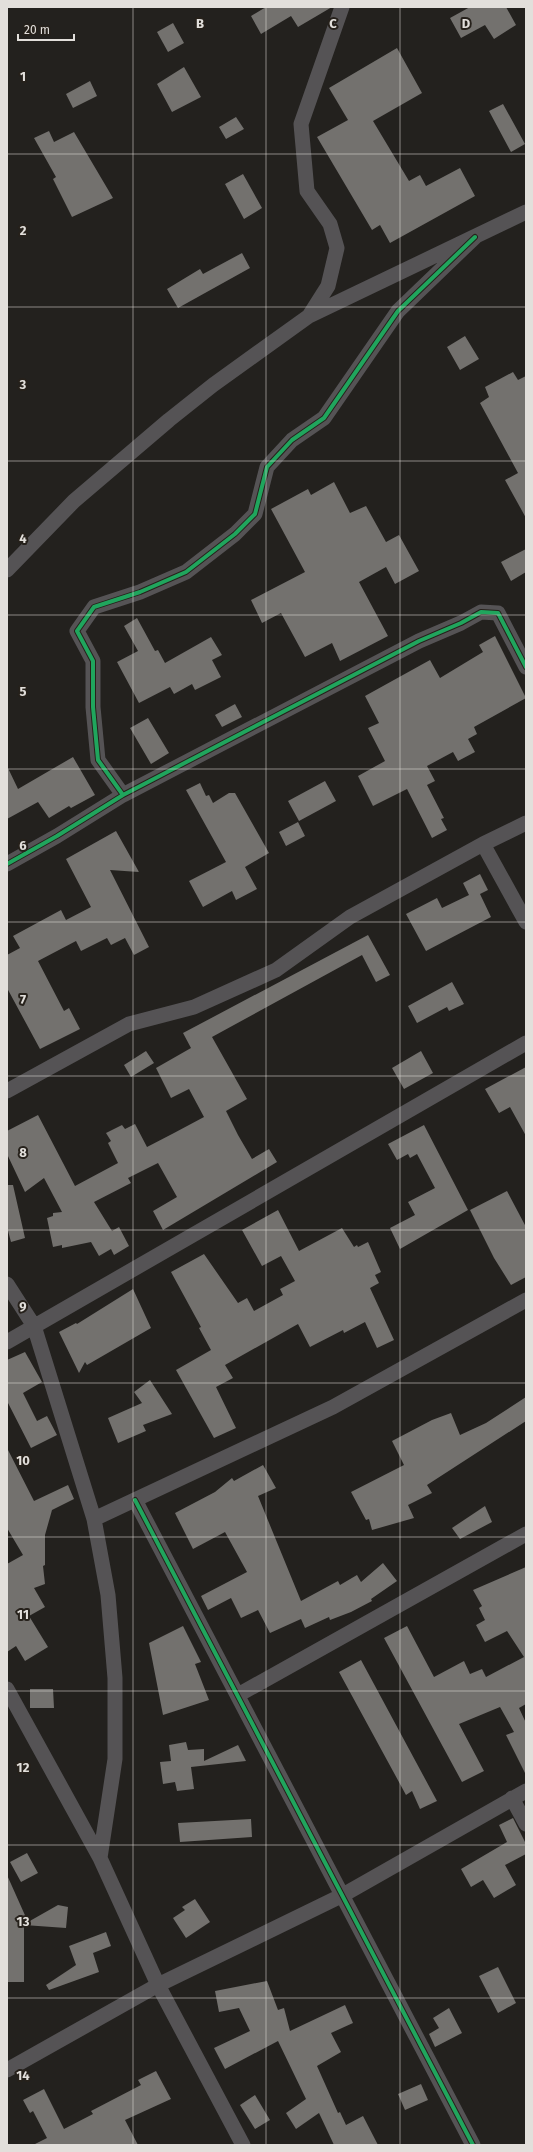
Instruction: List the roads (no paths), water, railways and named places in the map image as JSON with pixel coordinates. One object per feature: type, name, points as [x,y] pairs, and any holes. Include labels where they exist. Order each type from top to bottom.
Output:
[{"type":"street","points":[[309,316],[328,286],[336,248],[330,224],[307,191],[301,124],[342,7]]},
{"type":"street","points":[[7,570],[74,501],[169,420],[213,385],[309,316],[526,212]]},
{"type":"street","points":[[123,795],[98,760],[93,707],[93,661],[77,631],[94,607],[140,592],[186,572],[235,534],[255,514],[267,467],[292,440],[324,418],[398,310],[475,237]]},
{"type":"street","points":[[7,864],[123,795],[412,644],[461,624],[481,612],[498,613],[526,668]]},
{"type":"street","points":[[7,1090],[129,1024],[194,1007],[276,970],[350,917],[484,844],[526,823]]},
{"type":"street","points":[[484,844],[526,922]]},
{"type":"street","points":[[7,1342],[526,1043]]},
{"type":"street","points":[[7,1284],[34,1326],[94,1519],[108,1595],[115,1678],[115,1759],[100,1858]]},
{"type":"street","points":[[94,1519],[333,1407],[526,1300]]},
{"type":"street","points":[[135,1500],[473,2145]]},
{"type":"street","points":[[238,1696],[526,1534]]},
{"type":"street","points":[[7,1689],[100,1858],[158,1985],[243,2145]]},
{"type":"street","points":[[7,2070],[158,1985],[343,1895],[526,1791]]},
{"type":"street","points":[[512,1798],[526,1824]]}]
